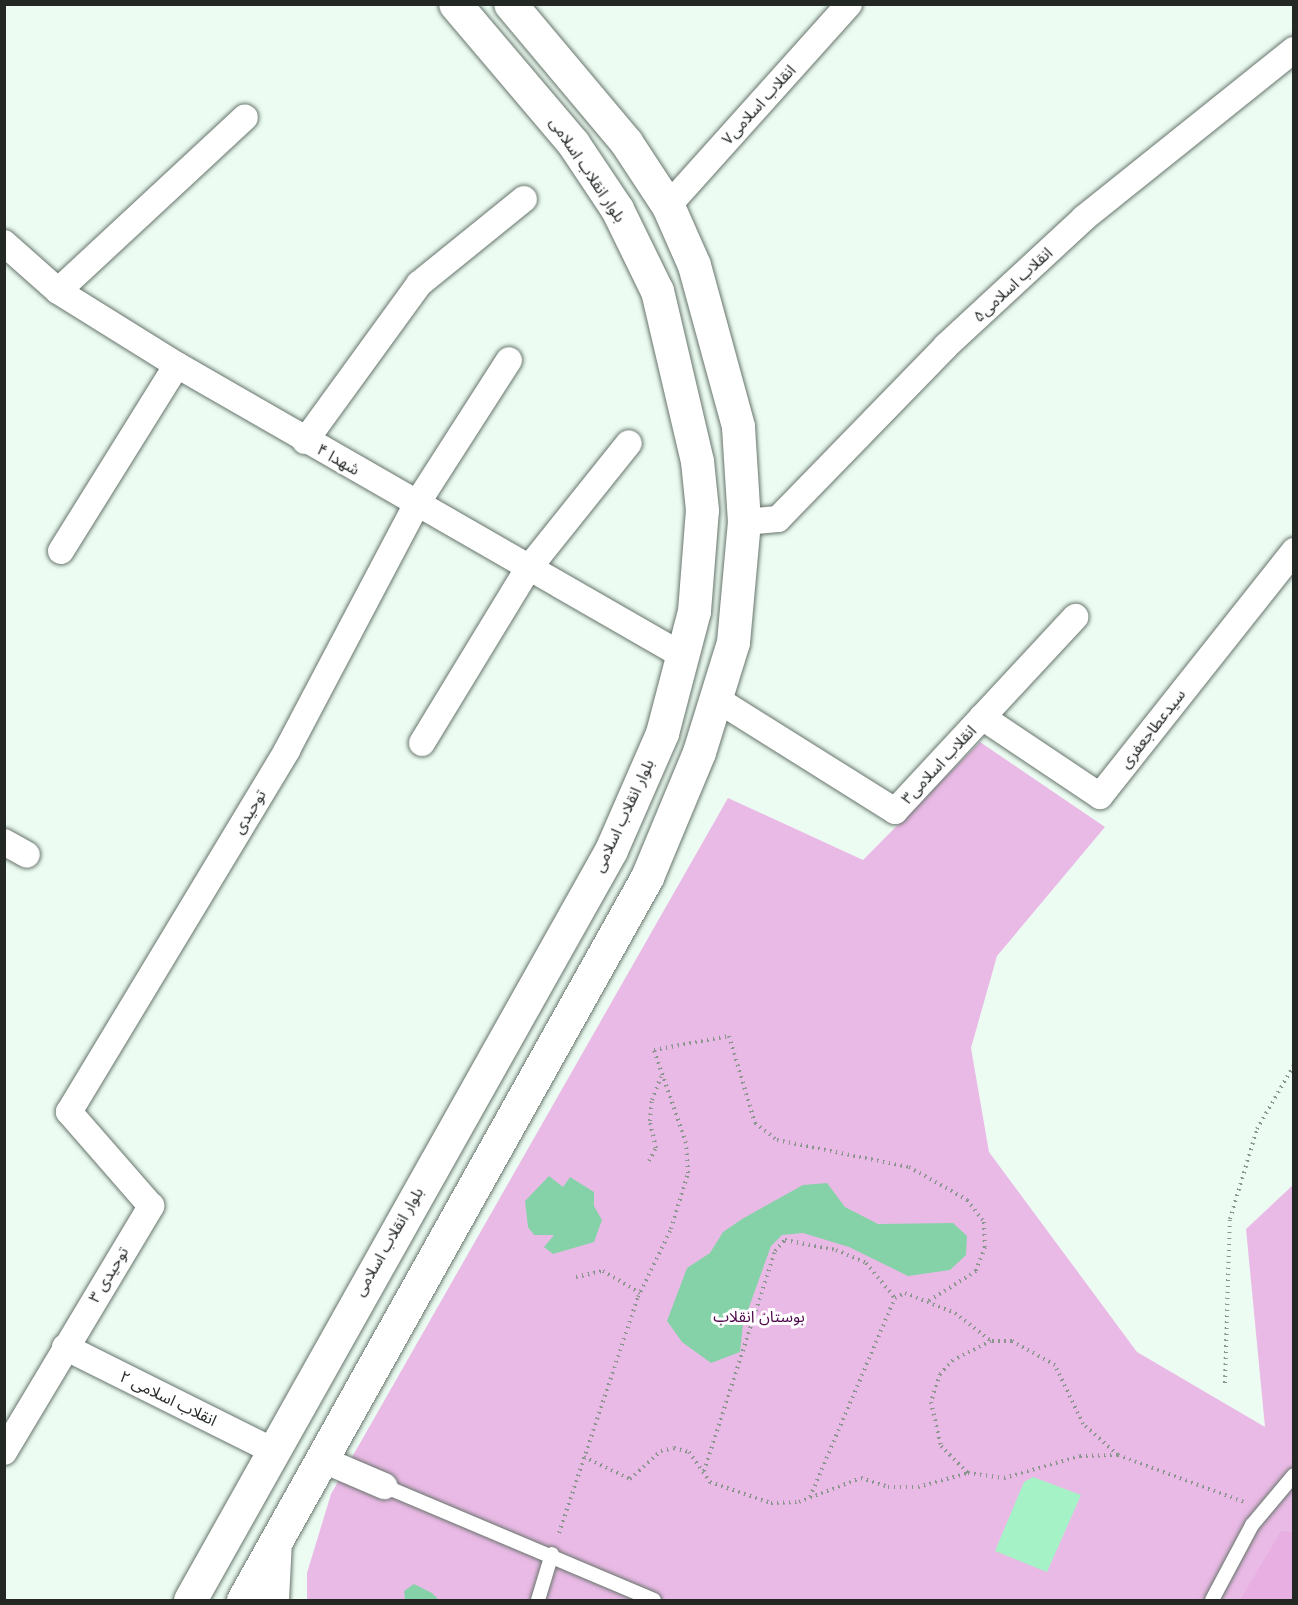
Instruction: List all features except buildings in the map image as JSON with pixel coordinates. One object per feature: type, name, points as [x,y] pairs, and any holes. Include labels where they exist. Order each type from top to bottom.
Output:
[{"type":"main road","name":"بلوار انقلاب اسلامی","points":[[190,1600],[272,1450],[611,850],[662,734],[685,657],[702,510],[682,381],[657,291],[616,209],[573,143],[454,4]]},
{"type":"main road","points":[[243,1600],[647,877],[718,700],[742,583],[744,522],[738,426],[715,329],[668,206],[565,65],[510,4]]},
{"type":"street","name":"انقلاب اسلامی۷","points":[[668,206],[849,4]]},
{"type":"street","name":"انقلاب اسلامی۵","points":[[744,522],[778,519],[946,346],[1084,218],[1293,50]]},
{"type":"street","points":[[57,291],[245,117]]},
{"type":"street","points":[[305,441],[419,284],[524,199]]},
{"type":"street","name":"شهدا ۴","points":[[9,256],[57,291],[305,441],[685,657]]},
{"type":"street","name":"توحیدی","points":[[69,1112],[287,750],[416,505],[509,360]]},
{"type":"street","points":[[61,551],[177,365]]},
{"type":"street","points":[[422,743],[528,569],[629,443]]},
{"type":"street","name":"سیدعطاجعفری","points":[[982,717],[1100,796],[1293,551]]},
{"type":"street","name":"انقلاب اسلامی۳","points":[[718,700],[895,812],[1076,617]]},
{"type":"street","points":[[4,842],[27,855]]},
{"type":"street","name":"توحیدی ۳","points":[[4,1452],[151,1206],[69,1112]]},
{"type":"street","name":"انقلاب اسلامی ۲","points":[[65,1347],[272,1450]]},
{"type":"street","points":[[321,1459],[384,1486]]},
{"type":"street","points":[[276,1600],[280,1535]]},
{"type":"lane","points":[[1212,1600],[1264,1509],[1293,1475]]},
{"type":"lane","points":[[384,1486],[552,1554],[654,1600]]},
{"type":"lane","points":[[538,1600],[552,1554]]},
{"type":"path","points":[[552,1554],[640,1293],[671,1229],[688,1173],[686,1143],[661,1077],[654,1050],[729,1036],[755,1123],[777,1140],[909,1167],[967,1200],[984,1222],[985,1247],[979,1263],[951,1291],[927,1302]]},
{"type":"path","points":[[1225,1383],[1230,1219],[1257,1129],[1293,1065]]},
{"type":"path","points":[[649,1161],[656,1148],[650,1121],[652,1100],[661,1077]]},
{"type":"path","points":[[704,1472],[775,1251],[785,1240],[826,1247],[866,1263],[895,1298]]},
{"type":"path","points":[[576,1277],[587,1270],[603,1271],[640,1293]]},
{"type":"path","points":[[809,1497],[895,1298],[905,1293],[955,1313],[991,1341]]},
{"type":"path","points":[[968,1473],[941,1446],[931,1402],[940,1374],[953,1360],[991,1341],[1012,1341],[1055,1365],[1083,1424],[1118,1455],[1264,1509]]},
{"type":"path","points":[[584,1458],[630,1479],[661,1451],[674,1448],[689,1452],[704,1472],[732,1494],[771,1503],[809,1497],[861,1478],[918,1487],[968,1473],[1004,1478],[1080,1456],[1118,1455]]},
{"type":"green space","name":"بوستان انقلاب","points":[[980,742],[1105,827],[997,956],[971,1048],[989,1152],[1137,1352],[1265,1427],[1246,1229],[1293,1185],[1293,1600],[307,1600],[307,1573],[331,1494],[728,798],[863,860]]},
{"type":"shaded area","points":[[549,1176],[563,1187],[570,1177],[594,1192],[594,1206],[602,1220],[594,1242],[553,1254],[544,1247],[554,1235],[534,1235],[528,1227],[525,1201]]},
{"type":"shaded area","points":[[827,1183],[845,1207],[878,1224],[953,1223],[967,1236],[966,1255],[950,1270],[908,1276],[849,1247],[803,1233],[782,1235],[771,1246],[743,1324],[740,1352],[711,1363],[682,1342],[667,1321],[687,1268],[710,1253],[723,1232],[742,1219],[803,1185]]},
{"type":"shaded area","points":[[1281,1531],[1293,1532],[1293,1600],[1240,1600]]},
{"type":"shaded area","points":[[414,1584],[432,1593],[439,1600],[405,1600],[404,1591]]}]
